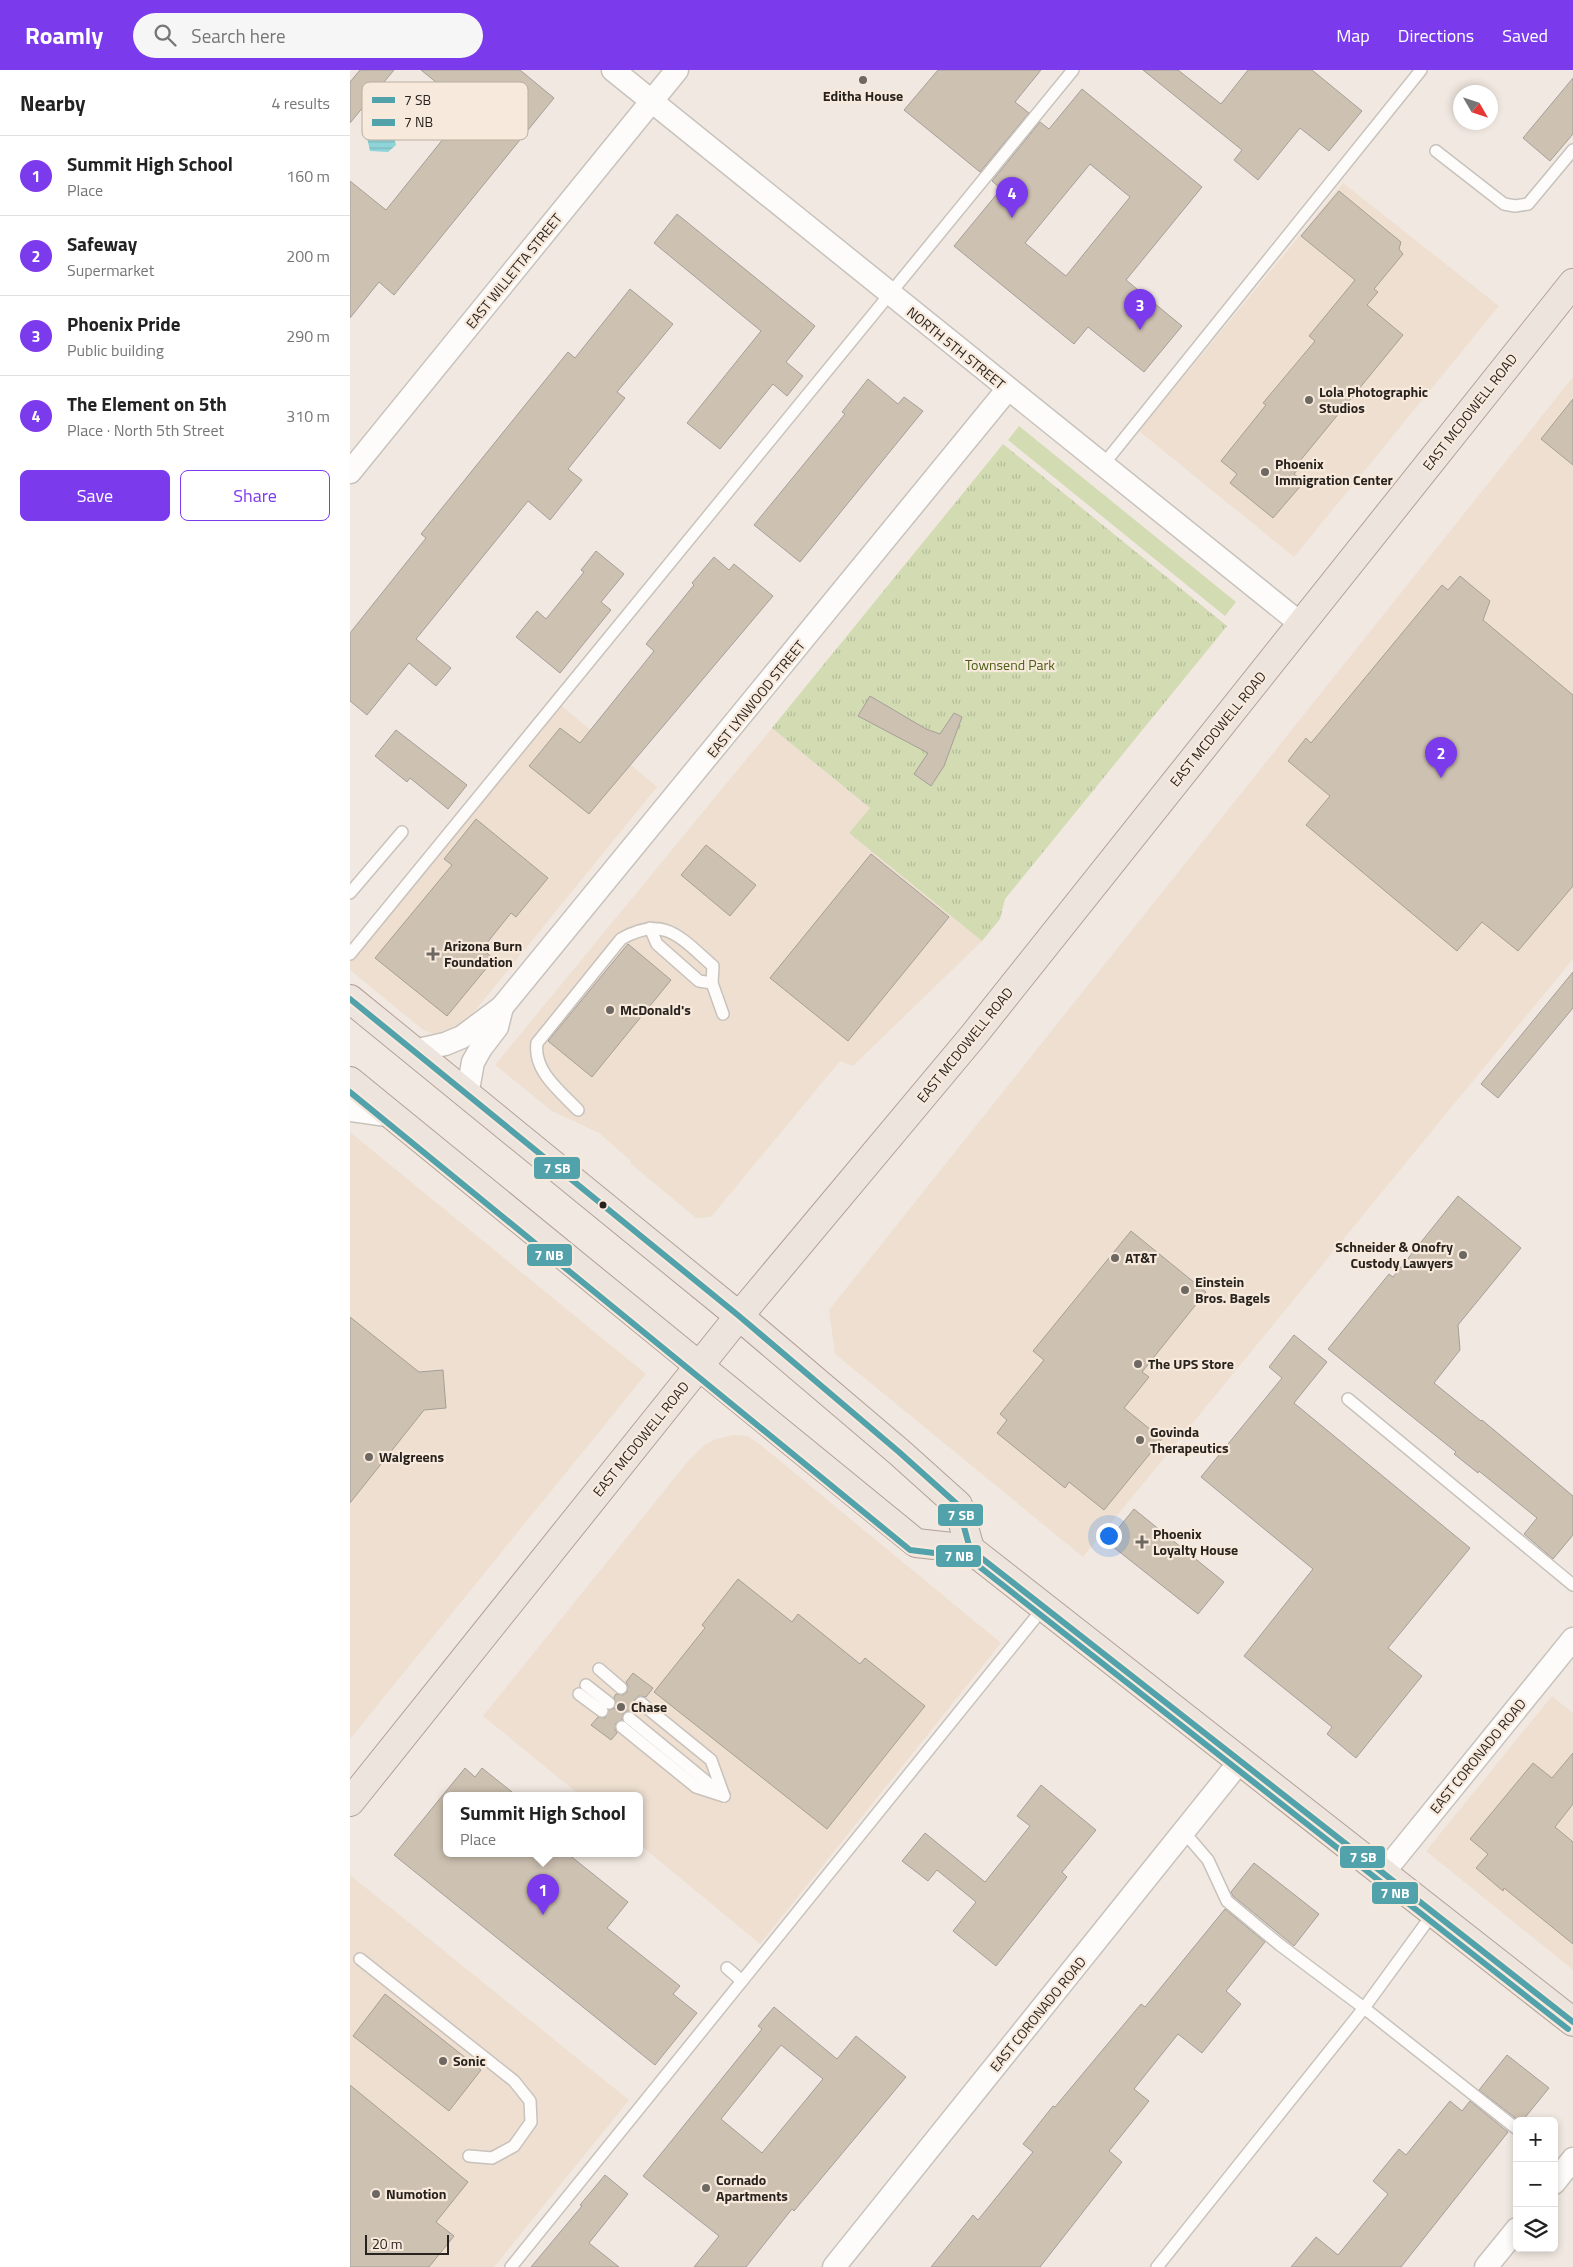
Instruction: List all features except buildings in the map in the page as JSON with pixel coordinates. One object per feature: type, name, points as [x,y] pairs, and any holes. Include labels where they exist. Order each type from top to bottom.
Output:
[{"type":"main road","name":"EAST MCDOWELL ROAD","points":[[350,1802],[739,1316],[962,1049],[1573,283]]},
{"type":"main road","points":[[350,999],[801,1367],[958,1505],[970,1549]]},
{"type":"main road","points":[[350,1081],[916,1543],[970,1549],[1573,2022]]},
{"type":"street","name":"NORTH 5TH STREET","points":[[613,70],[1007,390],[1301,624]]},
{"type":"street","name":"EAST WILLETTA STREET","points":[[350,472],[677,70]]},
{"type":"street","name":"EAST LYNWOOD STREET","points":[[414,1052],[445,1044],[462,1037],[502,1007],[1007,390]]},
{"type":"street","name":"EAST LYNWOOD STREET","points":[[468,1095],[473,1062],[497,1027],[502,1007]]},
{"type":"street","points":[[350,1110],[394,1116]]},
{"type":"street","name":"EAST CORONADO ROAD","points":[[1384,1872],[1573,1640]]},
{"type":"street","name":"EAST CORONADO ROAD","points":[[834,2267],[1241,1760]]},
{"type":"street","points":[[1486,2267],[1513,2234]]},
{"type":"lane","points":[[350,954],[1073,70]]},
{"type":"lane","points":[[1103,465],[1421,70]]},
{"type":"lane","points":[[1436,151],[1504,204],[1515,206],[1528,204],[1573,150]]},
{"type":"lane","points":[[350,893],[402,832]]},
{"type":"lane","points":[[650,928],[657,944],[699,981],[712,983]]},
{"type":"lane","points":[[578,1110],[541,1070],[536,1053],[537,1043],[621,939],[633,932],[650,928],[663,928],[675,933],[713,966],[712,983],[723,1014]]},
{"type":"lane","points":[[1348,1399],[1573,1585]]},
{"type":"lane","points":[[511,2267],[1045,1607]]},
{"type":"lane","points":[[599,1669],[621,1688]]},
{"type":"lane","points":[[583,1689],[605,1707]]},
{"type":"lane","points":[[625,1723],[724,1796],[712,1760],[641,1703]]},
{"type":"lane","points":[[1184,1832],[1208,1860],[1227,1901],[1280,1945],[1364,2008],[1513,2126]]},
{"type":"lane","points":[[1157,2267],[1364,2008],[1434,1912]]},
{"type":"lane","points":[[360,1959],[514,2081],[530,2102],[531,2122],[514,2146],[492,2158],[469,2156]]},
{"type":"lane","points":[[727,1968],[742,1981]]},
{"type":"shaded area","points":[[1343,183],[1499,306],[1294,557],[1139,431]]},
{"type":"shaded area","points":[[1573,377],[1573,959],[1083,1557],[835,1354],[829,1310]]},
{"type":"shaded area","points":[[554,699],[657,787],[465,1023],[443,1036],[431,1033],[422,1029],[350,970],[350,949]]},
{"type":"shaded area","points":[[772,728],[870,808],[849,833],[982,941],[853,1066],[840,1061],[711,1217],[696,1218],[630,1163],[631,1161],[599,1133],[552,1111],[495,1065]]},
{"type":"shaded area","points":[[350,1132],[646,1374],[350,1739]]},
{"type":"shaded area","points":[[734,1435],[747,1436],[762,1446],[1001,1643],[760,1944],[643,1847],[643,1792],[576,1792],[483,1716],[688,1461],[703,1446],[716,1439]]},
{"type":"shaded area","points":[[1552,1696],[1573,1713],[1573,1970],[1426,1851]]},
{"type":"shaded area","points":[[350,1875],[629,2100],[494,2267],[350,2267]]},
{"type":"green space","points":[[1019,426],[1236,602],[1225,616],[1008,440]]},
{"type":"green space","name":"Townsend Park","points":[[1003,444],[1227,626],[1005,899],[1000,919],[982,941],[849,833],[870,808],[772,728]]},
{"type":"water","points":[[367,140],[395,140],[396,145],[388,152],[370,151]]},
{"type":"transit line","points":[[350,999],[739,1316],[899,1452],[958,1505],[970,1549],[1573,2022]]},
{"type":"transit line","points":[[350,1092],[910,1550],[967,1557],[1568,2029]]},
{"type":"place","name":"Editha House","points":[[863,80]]},
{"type":"place","name":"The Element on 5th","points":[[1012,218]]},
{"type":"place","name":"Phoenix Pride","points":[[1140,330]]},
{"type":"place","name":"Lola Photographic Studios","points":[[1309,400]]},
{"type":"place","name":"Phoenix Immigration Center","points":[[1265,472]]},
{"type":"place","name":"Safeway","points":[[1441,778]]},
{"type":"place","name":"Arizona Burn Foundation","points":[[433,954]]},
{"type":"place","name":"McDonald's","points":[[610,1010]]},
{"type":"place","name":"Schneider & Onofry Custody Lawyers","points":[[1463,1255]]},
{"type":"place","name":"AT&T","points":[[1115,1258]]},
{"type":"place","name":"Einstein Bros. Bagels","points":[[1185,1290]]},
{"type":"place","name":"The UPS Store","points":[[1138,1364]]},
{"type":"place","name":"Govinda Therapeutics","points":[[1140,1440]]},
{"type":"place","name":"Walgreens","points":[[369,1457]]},
{"type":"place","name":"Phoenix Loyalty House","points":[[1142,1542]]},
{"type":"place","name":"Chase","points":[[621,1707]]},
{"type":"place","name":"Summit High School","points":[[543,1915]]},
{"type":"place","name":"Sonic","points":[[443,2061]]},
{"type":"place","name":"Cornado Apartments","points":[[706,2188]]},
{"type":"place","name":"Numotion","points":[[376,2194]]}]
